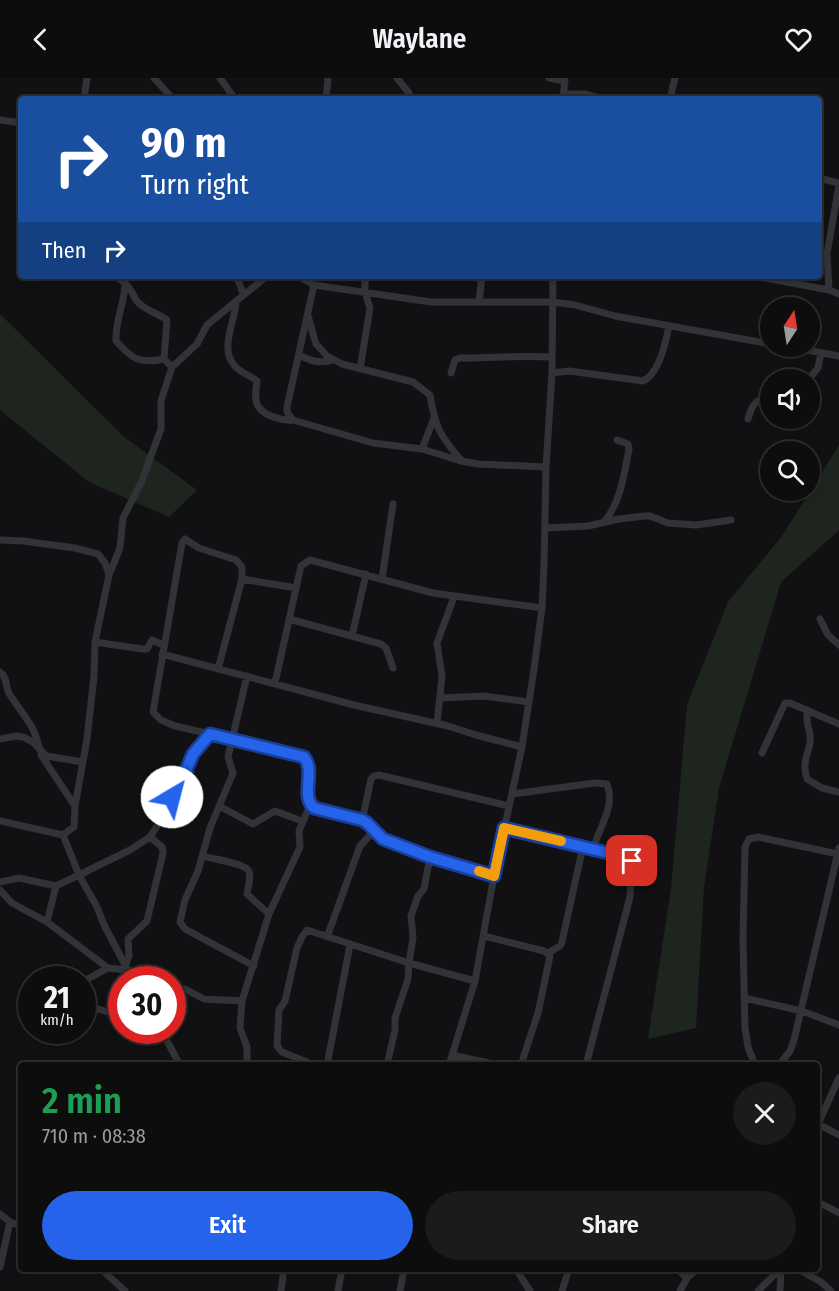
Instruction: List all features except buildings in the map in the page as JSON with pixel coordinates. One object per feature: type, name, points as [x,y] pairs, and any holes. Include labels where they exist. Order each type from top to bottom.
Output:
[{"type":"street","points":[[84,96],[87,78]]},
{"type":"street","points":[[154,78],[168,96]]},
{"type":"street","points":[[220,78],[233,96]]},
{"type":"street","points":[[326,96],[328,78]]},
{"type":"street","points":[[398,78],[409,93]]},
{"type":"street","points":[[549,78],[565,80],[563,96]]},
{"type":"street","points":[[671,96],[675,78]]},
{"type":"street","points":[[571,96],[586,94],[592,96]]},
{"type":"street","points":[[0,120],[18,123]]},
{"type":"street","points":[[822,179],[839,184],[828,244],[829,290]]},
{"type":"street","points":[[822,243],[828,244]]},
{"type":"street","points":[[119,279],[133,291],[136,300],[167,320],[164,359],[172,367]]},
{"type":"street","points":[[236,279],[243,294]]},
{"type":"street","points":[[63,835],[74,826],[94,676],[95,642],[110,575],[120,548],[123,518],[141,483],[161,429],[161,401],[172,367],[197,344],[207,325],[263,279]]},
{"type":"street","points":[[303,279],[314,285],[431,302],[553,302],[582,306],[615,316],[760,342]]},
{"type":"street","points":[[360,369],[370,308],[364,279]]},
{"type":"street","points":[[479,302],[482,279]]},
{"type":"street","points":[[450,1062],[475,981],[494,876],[522,747],[542,608],[546,467],[552,373],[553,279]]},
{"type":"street","points":[[770,279],[839,294]]},
{"type":"street","points":[[125,283],[125,293],[117,319],[116,341],[126,353],[142,361],[152,363],[164,359]]},
{"type":"street","points":[[293,420],[289,416],[287,407],[314,285]]},
{"type":"street","points":[[236,301],[229,329],[229,353],[232,364],[257,381],[256,398],[259,407],[270,416],[373,442],[422,449],[478,464],[546,467]]},
{"type":"street","points":[[307,314],[316,344],[333,360],[413,382],[430,395],[434,418],[440,434],[462,461]]},
{"type":"street","points":[[552,373],[569,371],[643,381],[649,378],[654,371],[665,346],[669,326]]},
{"type":"street","points":[[817,369],[821,353],[839,356]]},
{"type":"street","points":[[298,355],[312,361],[333,360]]},
{"type":"street","points":[[451,373],[455,360],[460,358],[500,358],[526,355],[552,357]]},
{"type":"street","points":[[748,419],[753,404],[760,399]]},
{"type":"street","points":[[422,449],[434,418]]},
{"type":"street","points":[[604,522],[618,500],[629,449],[628,444],[617,440]]},
{"type":"street","points":[[382,579],[393,504]]},
{"type":"street","points":[[545,528],[588,526],[645,516],[668,523],[696,525],[731,520]]},
{"type":"street","points":[[0,540],[90,551],[101,557],[110,575]]},
{"type":"street","points":[[218,669],[242,579],[242,567],[236,560],[199,549],[188,540],[183,540],[153,712],[167,723],[304,757],[309,769],[310,805],[299,831],[299,851],[269,914],[242,1001],[239,1022],[247,1047],[247,1062]]},
{"type":"street","points":[[275,683],[301,566],[310,560],[454,597],[542,608]]},
{"type":"street","points":[[352,636],[366,574]]},
{"type":"street","points":[[242,579],[296,588]]},
{"type":"street","points":[[437,724],[442,666],[437,643],[454,597]]},
{"type":"street","points":[[289,619],[384,646],[393,668]]},
{"type":"street","points":[[820,619],[828,635],[839,645]]},
{"type":"street","points":[[95,642],[142,649],[147,649],[152,640],[164,645]]},
{"type":"street","points":[[162,654],[522,747]]},
{"type":"street","points":[[0,672],[6,679],[8,692],[35,731],[36,745],[75,806]]},
{"type":"street","points":[[247,676],[228,757],[233,773],[210,828],[203,856],[185,900],[180,922],[182,926],[254,966]]},
{"type":"street","points":[[440,698],[483,696],[529,702]]},
{"type":"street","points":[[762,753],[785,703],[790,703],[839,724]]},
{"type":"street","points":[[807,710],[806,721],[811,736],[804,762],[807,779],[822,788],[839,792]]},
{"type":"street","points":[[0,882],[19,878],[56,886],[130,850],[150,837],[167,801],[186,789],[187,768],[193,754],[210,734]]},
{"type":"street","points":[[0,739],[16,736],[36,745],[46,756],[83,762]]},
{"type":"street","points":[[362,820],[371,779],[379,775],[509,806]]},
{"type":"street","points":[[512,794],[595,783],[607,784],[608,815],[596,837],[593,850]]},
{"type":"street","points":[[310,805],[322,811],[362,820],[383,839],[430,857],[494,876]]},
{"type":"street","points":[[219,806],[253,824],[275,811],[302,821]]},
{"type":"street","points":[[0,821],[63,835]]},
{"type":"street","points":[[504,828],[629,858],[633,862],[630,897],[587,1062]]},
{"type":"street","points":[[327,937],[360,846],[374,831]]},
{"type":"street","points":[[63,835],[125,966]]},
{"type":"street","points":[[126,966],[129,956],[128,939],[147,921],[163,853],[162,847],[150,837]]},
{"type":"street","points":[[754,1062],[748,1047],[744,998],[744,854],[749,839],[758,837],[838,851],[802,1011],[790,1051],[781,1062]]},
{"type":"street","points":[[484,936],[548,953],[560,946],[583,846]]},
{"type":"street","points":[[203,856],[247,868],[248,894],[269,914]]},
{"type":"street","points":[[388,1062],[395,1030],[395,1018],[408,979],[408,963],[413,938],[411,916],[418,896],[424,889],[430,857]]},
{"type":"street","points":[[47,922],[56,886]]},
{"type":"street","points":[[0,890],[12,903],[47,922],[108,968],[96,974]]},
{"type":"street","points":[[307,1062],[278,1050],[279,1010],[285,1002],[297,948],[304,933],[309,931],[408,963],[475,981]]},
{"type":"street","points":[[328,1062],[350,945]]},
{"type":"street","points":[[522,1062],[538,1013],[550,959],[548,953]]},
{"type":"street","points":[[186,990],[204,999],[242,1001]]},
{"type":"street","points":[[744,998],[802,1011],[839,1025]]},
{"type":"street","points":[[169,1044],[178,1062]]},
{"type":"street","points":[[452,1055],[484,1062]]},
{"type":"street","points":[[820,1120],[838,1083]]},
{"type":"street","points":[[820,1125],[839,1135]]},
{"type":"street","points":[[820,1203],[839,1214]]},
{"type":"street","points":[[0,1214],[18,1225]]},
{"type":"street","points":[[0,1267],[10,1222]]},
{"type":"street","points":[[104,1272],[125,1291]]},
{"type":"street","points":[[281,1291],[284,1272]]},
{"type":"street","points":[[338,1291],[341,1272]]},
{"type":"street","points":[[400,1291],[403,1272]]},
{"type":"street","points":[[518,1272],[530,1291]]},
{"type":"street","points":[[562,1291],[568,1272]]},
{"type":"street","points":[[680,1272],[687,1278]]},
{"type":"street","points":[[680,1291],[687,1278],[694,1272]]},
{"type":"street","points":[[758,1291],[777,1272]]},
{"type":"street","points":[[780,1272],[780,1291]]},
{"type":"street","points":[[802,1272],[831,1291]]},
{"type":"shaded area","points":[[0,314],[123,436],[197,490],[169,517],[89,482],[0,410]]},
{"type":"shaded area","points":[[839,445],[839,530],[781,582],[719,788],[704,887],[696,1028],[648,1039],[671,889],[687,705],[728,602],[782,536],[804,501],[820,501],[820,475]]},
{"type":"slow traffic","points":[[479,871],[494,876],[504,828],[561,841]]},
{"type":"route","points":[[172,797],[186,789],[187,768],[193,754],[210,734],[304,757],[309,769],[310,805],[362,820],[383,839],[430,857],[494,876],[504,828],[583,846],[629,858],[632,861]]}]
